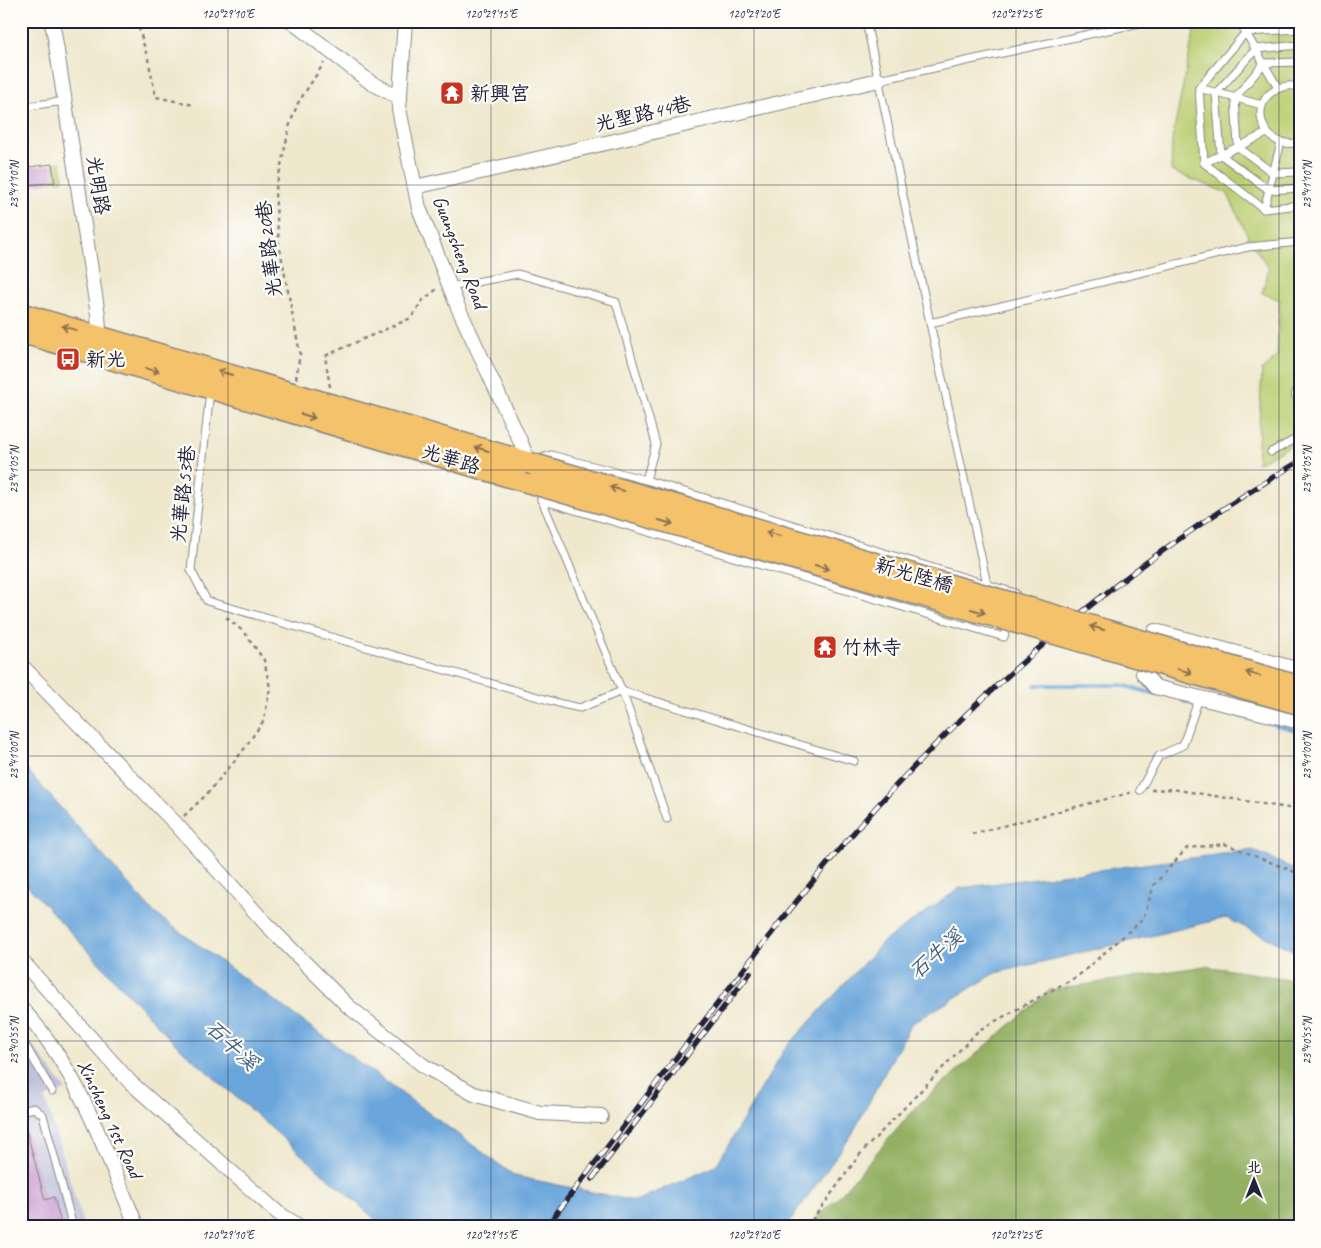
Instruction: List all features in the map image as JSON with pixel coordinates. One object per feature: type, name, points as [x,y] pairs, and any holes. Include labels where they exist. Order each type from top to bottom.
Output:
[{"type":"main road","name":"光華路","points":[[21,314],[210,387],[294,393],[529,463]]},
{"type":"main road","name":"光華路","points":[[21,332],[101,346],[255,391],[538,492]]},
{"type":"main road","name":"新光陸橋","points":[[529,463],[1300,687]]},
{"type":"main road","name":"新光陸橋","points":[[538,492],[1300,704]]},
{"type":"street","name":"光明路","points":[[51,21],[65,101],[101,346]]},
{"type":"street","points":[[291,21],[370,82],[400,98]]},
{"type":"street","name":"Guangsheng Road","points":[[404,21],[399,109],[419,208],[449,283],[529,463],[538,492]]},
{"type":"street","name":"光聖路44巷","points":[[415,187],[879,80]]},
{"type":"street","points":[[1300,670],[1155,631],[1143,673],[1155,688],[1300,722]]},
{"type":"street","points":[[21,665],[176,824],[266,924],[348,1006],[424,1066],[474,1094],[521,1108],[540,1113],[601,1116]]},
{"type":"street","points":[[21,960],[130,1082],[278,1214],[300,1227]]},
{"type":"street","name":"Xinsheng 1st Road","points":[[21,1008],[68,1070],[84,1100],[137,1227]]},
{"type":"lane","points":[[866,21],[987,584]]},
{"type":"lane","points":[[879,80],[1149,21]]},
{"type":"lane","points":[[1239,21],[1278,88]]},
{"type":"lane","points":[[1300,29],[1246,32],[1199,88],[1204,163],[1264,209],[1300,205]]},
{"type":"lane","points":[[1300,45],[1256,49],[1216,93],[1221,154],[1268,190],[1300,188]]},
{"type":"lane","points":[[1300,62],[1264,63],[1235,98],[1238,147],[1273,173],[1300,172]]},
{"type":"lane","points":[[1298,85],[1278,88],[1268,95],[1262,105],[1261,116],[1264,128],[1271,137],[1281,142],[1292,144],[1300,142]]},
{"type":"lane","points":[[1199,88],[1262,105]]},
{"type":"lane","points":[[21,107],[65,101]]},
{"type":"lane","points":[[1204,163],[1267,132]]},
{"type":"lane","points":[[1264,209],[1281,142]]},
{"type":"lane","points":[[930,323],[1248,247],[1300,242]]},
{"type":"lane","points":[[449,283],[518,274],[616,302],[656,444],[646,480]]},
{"type":"lane","name":"光華路53巷","points":[[207,601],[191,570],[210,387]]},
{"type":"lane","points":[[1271,452],[1300,437]]},
{"type":"lane","points":[[529,463],[551,455],[646,480],[1015,593],[1004,636],[538,492]]},
{"type":"lane","points":[[538,492],[622,691],[667,819]]},
{"type":"lane","points":[[207,601],[580,708],[622,691],[854,761]]},
{"type":"lane","points":[[1140,790],[1159,756],[1183,745],[1199,698]]},
{"type":"lane","points":[[21,1038],[52,1091]]},
{"type":"lane","points":[[21,1111],[34,1108],[43,1116],[73,1227]]},
{"type":"path","points":[[139,21],[137,22],[148,59],[156,97],[194,105]]},
{"type":"path","name":"光華路20巷","points":[[294,393],[300,354],[279,244],[275,192],[290,124],[298,103],[330,52]]},
{"type":"path","points":[[332,404],[325,356],[411,318],[422,301],[449,283]]},
{"type":"path","points":[[176,824],[207,794],[242,752],[264,720],[270,688],[264,660],[245,634],[207,601]]},
{"type":"path","points":[[972,834],[1140,790],[1172,789],[1300,810]]},
{"type":"path","points":[[807,1227],[861,1153],[979,1030],[1078,976],[1142,918],[1154,886],[1187,848],[1225,844],[1300,874]]},
{"type":"shaded area","points":[[21,1030],[66,1090],[45,1098],[84,1227],[21,1227]]},
{"type":"green space","points":[[1196,21],[1300,21],[1300,441],[1257,463],[1262,370],[1277,357],[1280,300],[1262,293],[1269,268],[1252,244],[1227,193],[1171,171],[1172,140]]},
{"type":"green space","points":[[61,162],[63,180],[57,181],[54,163]]},
{"type":"green space","points":[[1205,966],[1295,980],[1300,985],[1300,1227],[807,1227],[839,1196],[919,1104],[1050,990]]},
{"type":"water","name":"石牛溪","points":[[21,763],[153,912],[515,1176],[635,1201],[716,1166],[784,1050],[883,942],[960,888],[1253,850],[1300,872],[1300,954],[1226,918],[996,973],[911,1024],[851,1136],[786,1227],[384,1227],[172,1041],[21,879]]},
{"type":"building","points":[[52,164],[55,182],[21,186],[21,168]]},
{"type":"building","points":[[21,1122],[24,1122],[45,1200],[54,1197],[62,1227],[21,1227]]},
{"type":"waterway","points":[[1035,685],[1121,685],[1156,694]]},
{"type":"waterway","points":[[1183,701],[1300,731]]},
{"type":"railway","points":[[546,1227],[795,903],[857,828],[926,755],[974,707],[1025,661],[1130,575],[1242,497],[1300,461]]},
{"type":"railway","points":[[592,1179],[750,973]]},
{"type":"place","name":"新興宮","points":[[452,93]]},
{"type":"place","name":"新光","points":[[68,359]]},
{"type":"place","name":"竹林寺","points":[[825,647]]}]
